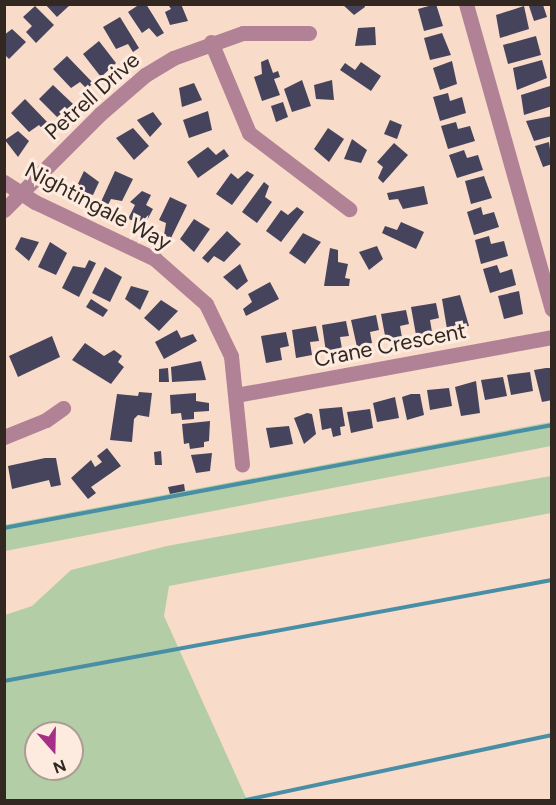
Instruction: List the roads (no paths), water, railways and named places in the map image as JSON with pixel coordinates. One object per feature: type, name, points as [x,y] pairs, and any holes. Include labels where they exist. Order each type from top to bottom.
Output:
[{"type":"street","points":[[466,4],[552,309]]},
{"type":"street","name":"Petrell Drive","points":[[4,210],[100,114],[145,75],[211,42],[265,30],[309,33]]},
{"type":"street","points":[[211,42],[249,133],[261,146],[350,209]]},
{"type":"street","name":"Nightingale Way","points":[[4,182],[20,194],[155,259],[192,288],[206,304],[223,335],[236,395],[242,465]]},
{"type":"street","name":"Crane Crescent","points":[[236,395],[552,337]]},
{"type":"street","points":[[4,437],[46,420],[63,408]]},
{"type":"waterway","points":[[4,528],[552,425]]},
{"type":"waterway","points":[[4,681],[552,580]]},
{"type":"waterway","points":[[246,800],[552,735]]}]
